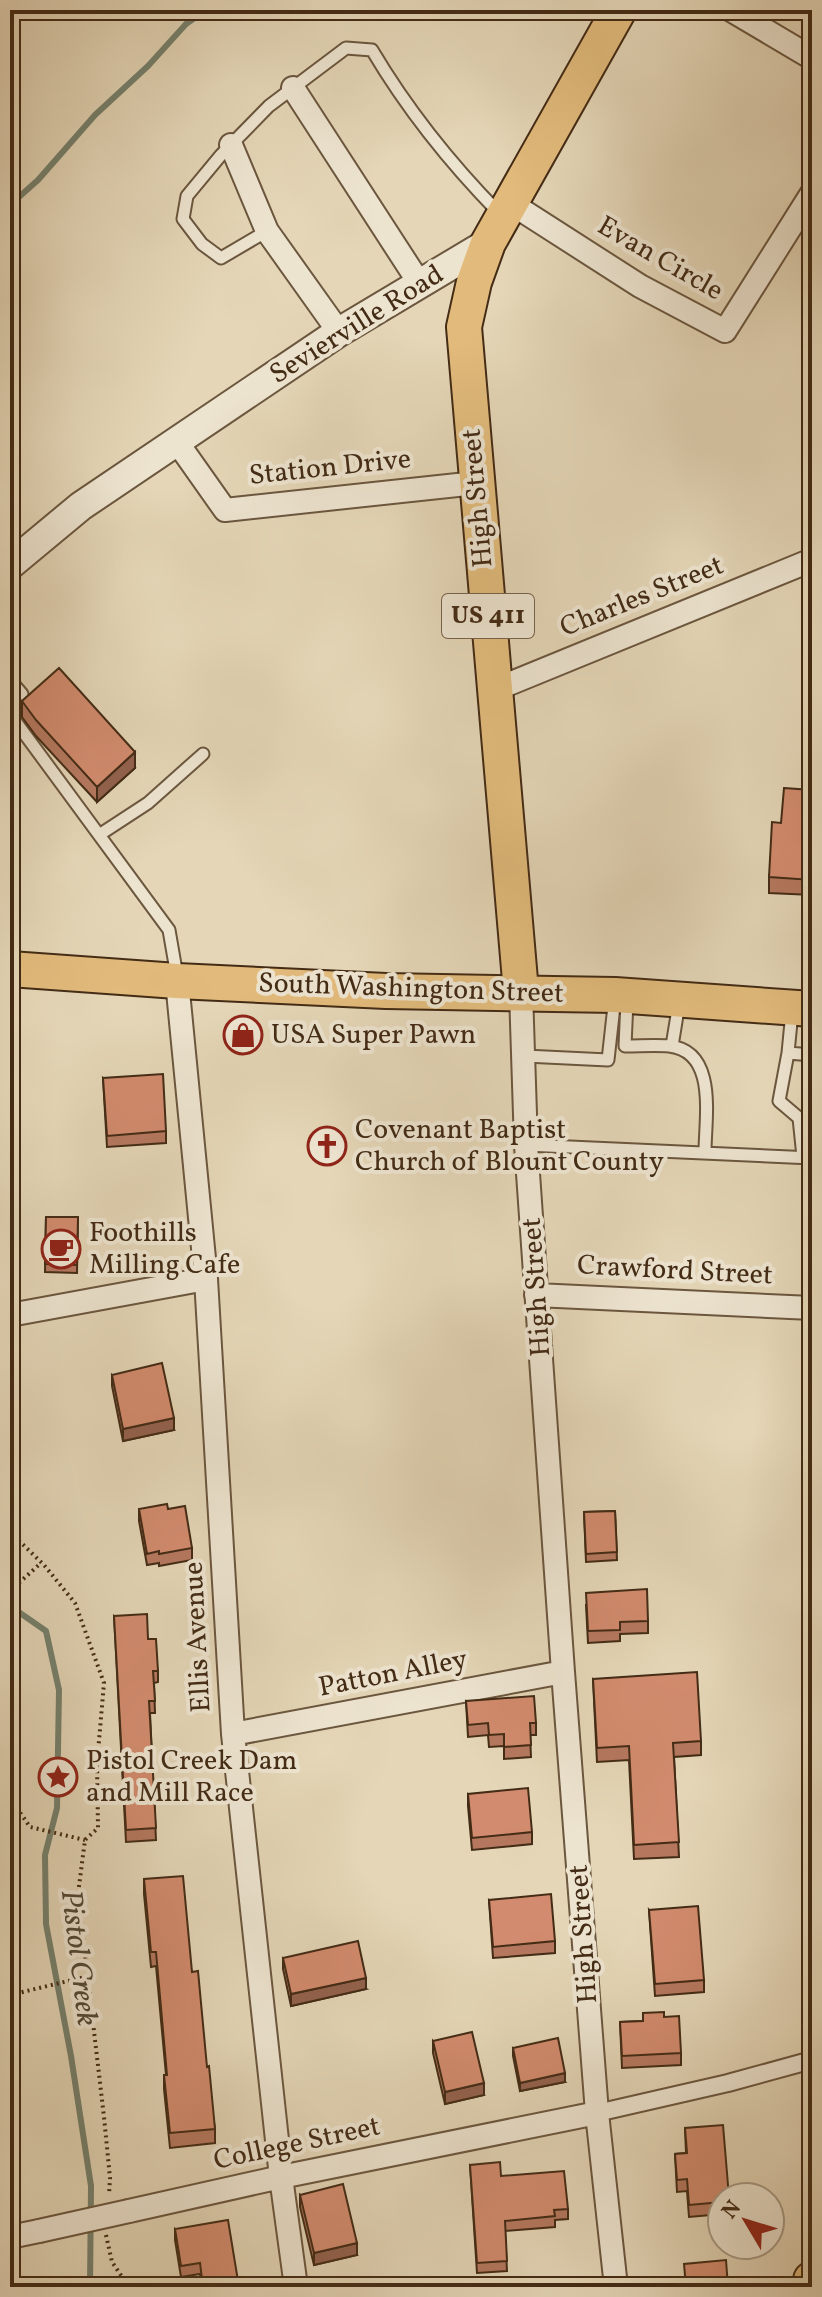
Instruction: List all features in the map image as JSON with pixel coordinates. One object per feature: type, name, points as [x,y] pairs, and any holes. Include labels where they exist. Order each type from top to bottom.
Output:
[{"type":"highway","points":[[811,2287],[812,2280]]},
{"type":"main road","name":"Sevierville Road","points":[[500,221],[619,10]]},
{"type":"main road","name":"High Street","points":[[500,221],[474,282],[464,327],[521,992]]},
{"type":"main road","name":"South Washington Street","points":[[10,969],[177,981],[386,991],[521,992],[802,1008]]},
{"type":"street","points":[[731,10],[812,58]]},
{"type":"street","points":[[293,88],[420,284]]},
{"type":"street","points":[[231,145],[267,231],[339,332]]},
{"type":"street","name":"Evan Circle","points":[[500,221],[640,286],[725,331],[812,193]]},
{"type":"street","name":"Sevierville Road","points":[[10,565],[81,506],[339,332],[420,284],[500,221]]},
{"type":"street","name":"Station Drive","points":[[177,442],[225,510],[476,483]]},
{"type":"street","name":"Charles Street","points":[[494,690],[812,560]]},
{"type":"street","name":"Ellis Avenue","points":[[177,981],[206,1279],[233,1734],[281,2177],[296,2287]]},
{"type":"street","name":"High Street","points":[[521,992],[526,1145],[563,1672],[597,2113],[616,2287]]},
{"type":"street","points":[[10,1315],[206,1279]]},
{"type":"street","name":"Crawford Street","points":[[536,1295],[812,1308]]},
{"type":"street","name":"Patton Alley","points":[[233,1734],[563,1672]]},
{"type":"street","points":[[597,2113],[808,2061]]},
{"type":"street","name":"College Street","points":[[10,2237],[281,2177],[597,2113]]},
{"type":"lane","points":[[267,231],[221,258],[202,244],[183,219],[187,196],[269,106],[346,48],[372,50],[396,90],[500,221]]},
{"type":"lane","points":[[10,680],[22,694],[10,704]]},
{"type":"lane","points":[[10,714],[169,930],[177,981]]},
{"type":"lane","points":[[99,835],[148,803],[203,754]]},
{"type":"lane","points":[[621,997],[625,1046],[672,1046],[692,1055],[706,1080],[705,1152]]},
{"type":"lane","points":[[525,1056],[608,1060],[621,997]]},
{"type":"lane","points":[[672,1046],[679,1000]]},
{"type":"lane","points":[[526,1145],[808,1158],[799,1118],[779,1101],[788,1053],[802,1008]]},
{"type":"lane","points":[[788,1053],[812,1055]]},
{"type":"path","points":[[10,1532],[42,1563],[75,1603],[104,1683],[97,1764],[98,1828],[85,1840],[78,1894],[110,2178]]},
{"type":"path","points":[[10,1591],[42,1563]]},
{"type":"path","points":[[10,1798],[30,1827],[85,1840]]},
{"type":"path","points":[[10,1995],[89,1976]]},
{"type":"path","points":[[106,2238],[112,2262],[129,2287]]},
{"type":"building","points":[[59,668],[135,752],[97,787],[22,701]]},
{"type":"building","points":[[784,788],[812,790],[812,880],[769,877],[772,822],[781,823]]},
{"type":"building","points":[[163,1074],[166,1131],[107,1136],[103,1078]]},
{"type":"building","name":"Foothills Milling Cafe","points":[[46,1217],[78,1217],[77,1265],[45,1264]]},
{"type":"building","points":[[162,1363],[174,1418],[123,1429],[112,1375]]},
{"type":"building","points":[[167,1504],[168,1509],[185,1506],[192,1548],[147,1554],[139,1509]]},
{"type":"building","points":[[615,1511],[617,1552],[586,1554],[584,1512]]},
{"type":"building","points":[[647,1589],[648,1621],[620,1622],[620,1630],[588,1631],[586,1593]]},
{"type":"building","points":[[147,1614],[148,1639],[156,1639],[158,1671],[153,1671],[155,1701],[149,1701],[156,1828],[126,1830],[114,1616]]},
{"type":"building","points":[[697,1672],[701,1741],[673,1743],[679,1842],[634,1845],[629,1746],[597,1748],[593,1679]]},
{"type":"building","points":[[534,1696],[536,1723],[530,1723],[531,1745],[504,1747],[504,1734],[489,1735],[488,1723],[468,1725],[466,1701]]},
{"type":"building","points":[[528,1788],[532,1832],[472,1838],[468,1794]]},
{"type":"building","points":[[183,1876],[192,1972],[198,1971],[215,2129],[170,2133],[156,1952],[151,1952],[144,1879]]},
{"type":"building","points":[[551,1894],[555,1941],[493,1947],[489,1900]]},
{"type":"building","points":[[698,1906],[704,1980],[655,1984],[649,1910]]},
{"type":"building","points":[[358,1941],[366,1978],[291,1994],[283,1958]]},
{"type":"building","points":[[664,2012],[664,2017],[679,2016],[681,2053],[622,2056],[620,2022],[643,2021],[643,2013]]},
{"type":"building","points":[[472,2032],[484,2083],[445,2092],[433,2041]]},
{"type":"building","points":[[558,2038],[565,2073],[520,2083],[513,2048]]},
{"type":"building","points":[[723,2125],[728,2181],[706,2181],[706,2203],[689,2205],[687,2179],[677,2180],[675,2154],[687,2153],[685,2128]]},
{"type":"building","points":[[500,2162],[501,2176],[564,2171],[568,2209],[554,2210],[555,2216],[505,2221],[507,2261],[477,2263],[470,2165]]},
{"type":"building","points":[[343,2184],[357,2243],[314,2253],[300,2195]]},
{"type":"building","points":[[228,2220],[239,2287],[203,2287],[200,2263],[181,2266],[175,2229]]},
{"type":"building","points":[[726,2261],[728,2287],[686,2287],[684,2264]]},
{"type":"waterway","points":[[10,205],[38,180],[95,115],[148,66],[186,24],[206,10]]},
{"type":"waterway","name":"Pistol Creek","points":[[10,1606],[46,1631],[59,1690],[57,1808],[45,1855],[46,1924],[91,2186],[90,2287]]},
{"type":"place","name":"USA Super Pawn","points":[[243,1035]]},
{"type":"place","name":"Covenant Baptist Church of Blount County","points":[[327,1146]]},
{"type":"place","name":"Foothills Milling Cafe","points":[[61,1249]]},
{"type":"place","name":"Pistol Creek Dam and Mill Race","points":[[58,1777]]}]
